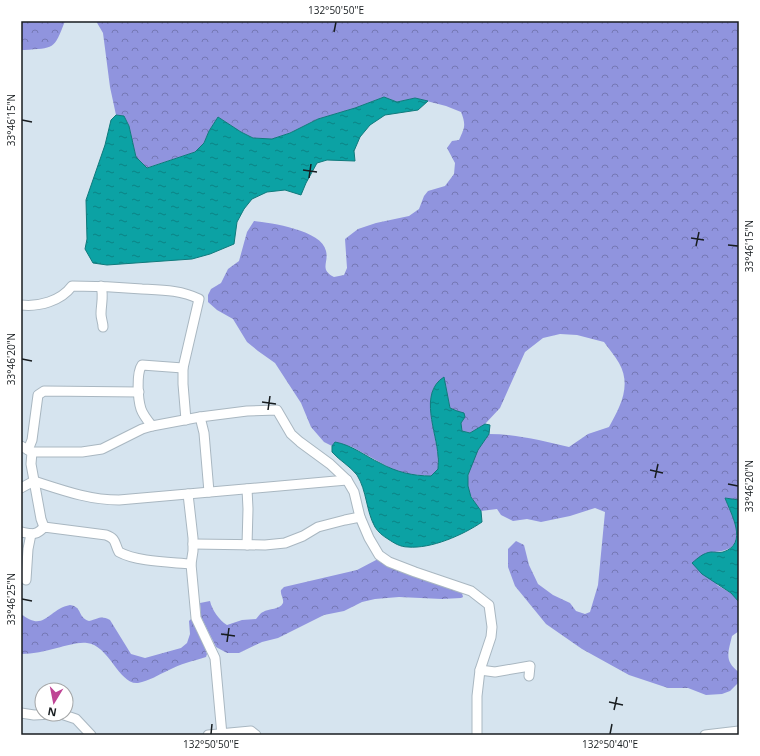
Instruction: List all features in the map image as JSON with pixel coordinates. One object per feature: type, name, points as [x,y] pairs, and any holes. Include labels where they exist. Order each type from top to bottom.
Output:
[{"type":"street","points":[[21,305],[36,306],[43,304],[62,295],[72,286],[101,286],[175,291],[189,294],[199,299],[183,368],[186,420]]},
{"type":"street","points":[[101,286],[103,293],[101,311],[103,322],[102,327]]},
{"type":"street","points":[[152,426],[141,410],[138,379],[142,365],[183,368]]},
{"type":"street","points":[[44,527],[41,519],[27,450],[32,440],[38,395],[40,392],[139,392]]},
{"type":"street","points":[[27,450],[82,452],[102,449],[142,429],[152,426],[200,417],[247,411],[277,410],[291,434],[330,464],[347,480],[354,492],[360,517],[369,538],[379,555],[390,562],[415,572],[471,590],[489,605],[492,621],[492,632],[480,670],[477,696],[477,735]]},
{"type":"street","points":[[200,417],[204,433],[209,492]]},
{"type":"street","points":[[21,488],[34,481],[85,497],[119,500],[347,480]]},
{"type":"street","points":[[247,489],[247,544]]},
{"type":"street","points":[[188,494],[193,544],[191,564],[196,618],[215,658],[222,734]]},
{"type":"street","points":[[193,544],[276,545],[303,536],[318,527],[360,517]]},
{"type":"street","points":[[21,532],[31,534],[39,532],[44,527]]},
{"type":"street","points":[[44,527],[106,535],[112,537],[119,552],[124,554],[152,560],[191,564]]},
{"type":"street","points":[[26,580],[28,549],[31,534]]},
{"type":"street","points":[[480,670],[496,672],[530,666],[529,676]]},
{"type":"street","points":[[21,713],[34,715]]},
{"type":"street","points":[[74,718],[91,735]]},
{"type":"street","points":[[208,735],[251,731],[256,735]]},
{"type":"street","points":[[705,735],[739,731]]},
{"type":"green space","points":[[21,21],[65,21],[52,46],[42,49],[21,50]]},
{"type":"green space","points":[[96,21],[739,21],[739,500],[725,498],[736,526],[736,542],[731,547],[723,551],[710,552],[717,585],[731,593],[739,602],[739,631],[732,636],[728,656],[731,664],[739,672],[739,682],[730,691],[722,694],[706,695],[688,688],[668,688],[629,675],[582,649],[546,624],[515,586],[508,567],[508,549],[516,541],[524,545],[529,565],[538,584],[553,595],[570,603],[576,611],[585,614],[590,612],[598,585],[605,512],[595,508],[570,516],[541,522],[527,519],[513,521],[501,515],[497,509],[481,511],[470,493],[468,479],[471,465],[477,452],[489,434],[539,440],[569,447],[588,434],[609,427],[623,396],[624,380],[623,372],[619,363],[604,342],[577,335],[560,334],[543,338],[525,352],[500,408],[485,424],[470,433],[462,431],[461,423],[465,417],[450,408],[444,378],[436,384],[432,392],[430,402],[437,447],[438,469],[431,476],[407,474],[392,469],[352,447],[335,442],[332,446],[324,442],[311,427],[301,403],[275,363],[247,342],[233,319],[217,310],[208,302],[208,295],[211,289],[221,283],[228,269],[239,261],[247,232],[254,221],[295,229],[315,238],[322,244],[326,251],[326,268],[329,274],[334,277],[344,275],[347,268],[345,239],[358,229],[376,223],[409,216],[419,209],[424,196],[428,191],[445,186],[454,174],[455,163],[447,148],[452,141],[459,140],[463,132],[464,120],[461,112],[446,106],[415,98],[397,102],[384,97],[355,108],[318,119],[290,133],[272,139],[253,138],[218,117],[209,131],[204,143],[195,152],[146,168],[136,157],[129,126],[124,116],[116,115],[110,87],[103,33]]},
{"type":"green space","points":[[378,559],[387,565],[406,573],[456,590],[462,593],[463,597],[442,599],[399,597],[375,599],[362,602],[344,611],[324,615],[278,638],[262,642],[239,653],[227,653],[216,647],[201,617],[200,603],[210,601],[216,614],[227,625],[242,620],[256,619],[260,614],[282,605],[283,601],[281,590],[284,587],[357,570]]},
{"type":"green space","points":[[70,605],[77,608],[83,617],[89,621],[102,618],[110,620],[131,654],[145,658],[181,648],[187,643],[190,634],[189,621],[191,619],[194,620],[207,654],[206,657],[178,666],[138,683],[131,682],[125,678],[102,650],[95,645],[87,643],[21,654],[21,614],[29,619],[41,621],[63,607]]},
{"type":"water","points":[[384,97],[397,102],[415,98],[428,101],[418,110],[385,115],[370,125],[360,137],[354,151],[355,161],[327,160],[317,163],[301,195],[285,190],[267,192],[252,199],[244,209],[237,222],[234,244],[210,254],[192,259],[107,265],[93,263],[85,249],[87,239],[86,200],[105,145],[111,120],[116,115],[124,116],[129,126],[136,157],[147,168],[195,152],[204,143],[209,131],[218,117],[253,138],[272,139],[290,133],[318,119],[355,108]]},
{"type":"water","points":[[444,377],[450,408],[464,413],[465,417],[461,423],[462,431],[470,433],[485,424],[490,425],[489,434],[478,450],[468,475],[468,486],[471,497],[481,511],[482,522],[466,532],[427,546],[402,546],[386,538],[376,529],[372,521],[363,488],[357,475],[332,452],[332,446],[335,442],[341,443],[392,469],[411,474],[431,476],[438,469],[438,461],[430,403],[436,384]]},
{"type":"water","points":[[725,498],[739,500],[739,602],[731,593],[702,574],[692,563],[706,553],[723,552],[731,548],[735,542],[737,536],[736,528]]}]
